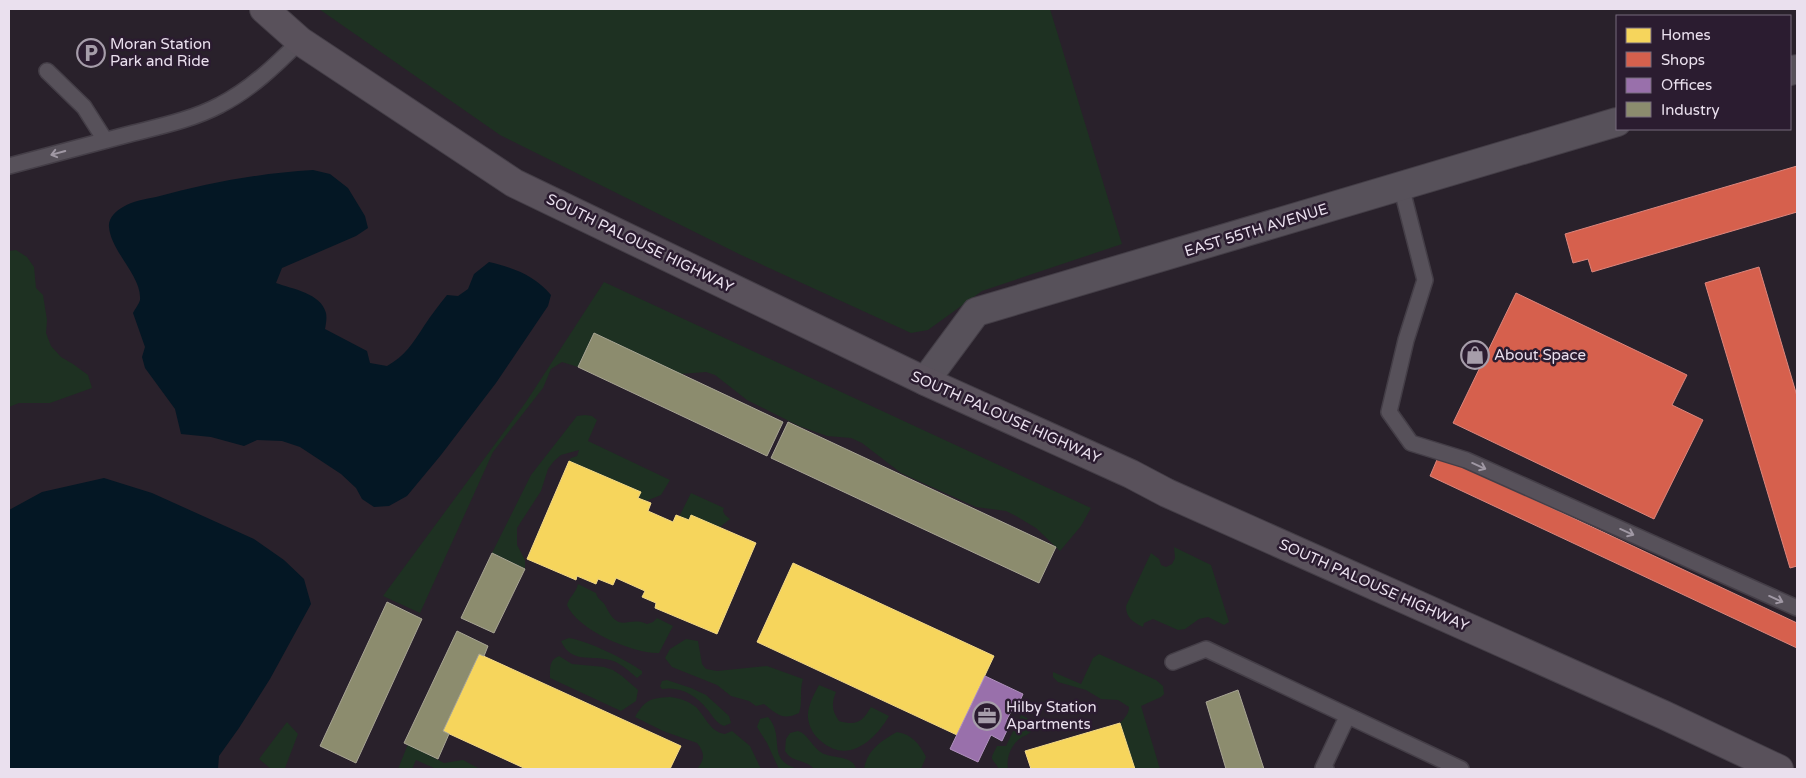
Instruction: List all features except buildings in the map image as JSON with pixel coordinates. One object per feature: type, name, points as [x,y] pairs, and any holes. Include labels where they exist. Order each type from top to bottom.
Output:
[{"type":"main road","name":"SOUTH PALOUSE HIGHWAY","points":[[264,9],[300,41],[514,182],[925,381],[1131,474],[1167,493],[1664,715],[1779,769]]},
{"type":"street","name":"EAST 55TH AVENUE","points":[[925,381],[976,312],[1616,122]]},
{"type":"lane","points":[[9,166],[163,125],[199,114],[220,105],[280,62],[300,41]]},
{"type":"lane","points":[[47,71],[84,107],[105,140]]},
{"type":"lane","points":[[1401,186],[1425,280],[1406,340],[1389,412],[1411,443],[1466,460],[1797,608]]},
{"type":"lane","points":[[1173,662],[1206,649],[1461,769]]},
{"type":"lane","points":[[1326,769],[1323,768],[1347,717]]},
{"type":"green space","points":[[319,9],[1050,9],[1122,244],[982,291],[928,330],[911,333],[741,255],[500,135]]},
{"type":"green space","points":[[16,250],[27,257],[34,267],[36,288],[43,295],[47,320],[46,333],[51,346],[61,357],[88,375],[92,388],[50,403],[19,403],[9,407],[9,251]]},
{"type":"green space","points":[[604,282],[1091,508],[1081,526],[1060,551],[1036,528],[1016,516],[1006,511],[976,507],[901,473],[862,443],[851,438],[827,436],[799,426],[747,400],[715,375],[706,372],[680,374],[578,367],[562,362],[551,369],[543,388],[493,452],[420,613],[383,596],[526,402]]},
{"type":"green space","points":[[577,416],[592,416],[597,420],[588,441],[670,480],[661,495],[646,501],[569,461],[577,456],[579,450],[561,455],[548,469],[541,491],[517,528],[517,545],[525,560],[525,569],[492,553],[531,475]]},
{"type":"green space","points":[[691,493],[724,508],[725,515],[730,519],[720,527],[691,516],[689,520],[679,517]]},
{"type":"green space","points":[[1174,547],[1211,565],[1229,622],[1224,625],[1208,617],[1199,619],[1185,629],[1178,630],[1153,619],[1144,623],[1143,627],[1129,617],[1126,606],[1151,553],[1159,559],[1161,565],[1166,567],[1172,564],[1175,558]]},
{"type":"green space","points":[[578,584],[596,593],[615,620],[624,623],[640,622],[647,624],[657,618],[673,626],[659,653],[622,645],[607,639],[582,623],[567,605]]},
{"type":"green space","points":[[569,638],[616,656],[635,666],[642,671],[642,674],[637,678],[614,661],[576,656],[565,648],[561,641]]},
{"type":"green space","points":[[686,639],[698,641],[702,664],[706,669],[717,671],[767,666],[803,679],[799,713],[788,716],[780,715],[764,704],[756,706],[749,701],[731,696],[717,685],[672,667],[665,658],[670,649]]},
{"type":"green space","points":[[1099,654],[1156,680],[1163,686],[1164,694],[1161,697],[1141,706],[1160,769],[1135,769],[1120,723],[1129,707],[1118,700],[1101,699],[1086,690],[1058,682],[1053,677],[1053,672],[1081,684],[1093,658]]},
{"type":"green space","points":[[559,656],[572,664],[604,667],[613,670],[638,690],[636,701],[621,711],[550,678],[552,662]]},
{"type":"green space","points":[[667,680],[706,695],[729,716],[731,723],[724,726],[714,719],[703,704],[681,690],[662,689],[660,686],[662,681]]},
{"type":"green space","points":[[819,685],[836,692],[833,707],[839,721],[858,722],[871,707],[889,716],[876,733],[860,746],[851,750],[841,751],[831,748],[816,737],[809,721],[810,705]]},
{"type":"green space","points":[[670,697],[684,700],[696,707],[712,727],[720,733],[725,734],[732,731],[750,746],[761,769],[697,769],[703,756],[702,750],[697,743],[663,731],[635,717],[645,703],[653,699]]},
{"type":"green space","points":[[1021,715],[1030,720],[1033,728],[1027,735],[1017,741],[1012,748],[1008,769],[999,769],[992,759],[993,755],[997,746],[1006,746]]},
{"type":"green space","points":[[768,717],[776,732],[777,747],[782,760],[798,769],[779,769],[757,727],[760,719]]},
{"type":"green space","points":[[287,722],[298,734],[285,768],[288,769],[271,769],[259,759]]},
{"type":"green space","points":[[798,731],[805,735],[822,753],[847,759],[851,761],[856,769],[814,769],[791,757],[785,751],[786,739],[790,733]]},
{"type":"green space","points":[[897,732],[907,735],[921,748],[926,757],[921,769],[864,769],[868,756],[872,751],[880,743]]},
{"type":"green space","points":[[408,744],[444,763],[463,760],[480,769],[436,769],[416,760],[412,769],[398,769]]},
{"type":"water","points":[[313,170],[330,174],[348,188],[365,216],[368,228],[356,236],[282,268],[276,283],[312,296],[318,301],[326,313],[325,329],[367,351],[370,363],[387,366],[399,358],[447,295],[458,296],[468,289],[474,274],[489,262],[531,277],[551,295],[548,306],[496,383],[441,455],[407,496],[389,506],[374,507],[362,499],[356,488],[341,474],[300,447],[282,441],[257,440],[244,446],[211,437],[181,434],[175,409],[145,368],[142,357],[145,347],[133,313],[140,300],[139,291],[132,273],[111,236],[109,224],[111,218],[120,209],[135,202],[234,179]]},
{"type":"water","points":[[104,478],[152,493],[254,539],[284,560],[304,579],[311,604],[270,679],[219,756],[218,769],[9,769],[9,510],[42,492]]},
{"type":"place","name":"Moran Station Park and Ride","points":[[91,53]]},
{"type":"place","name":"About Space","points":[[1475,355]]},
{"type":"place","name":"Hilby Station Apartments","points":[[987,716]]}]
